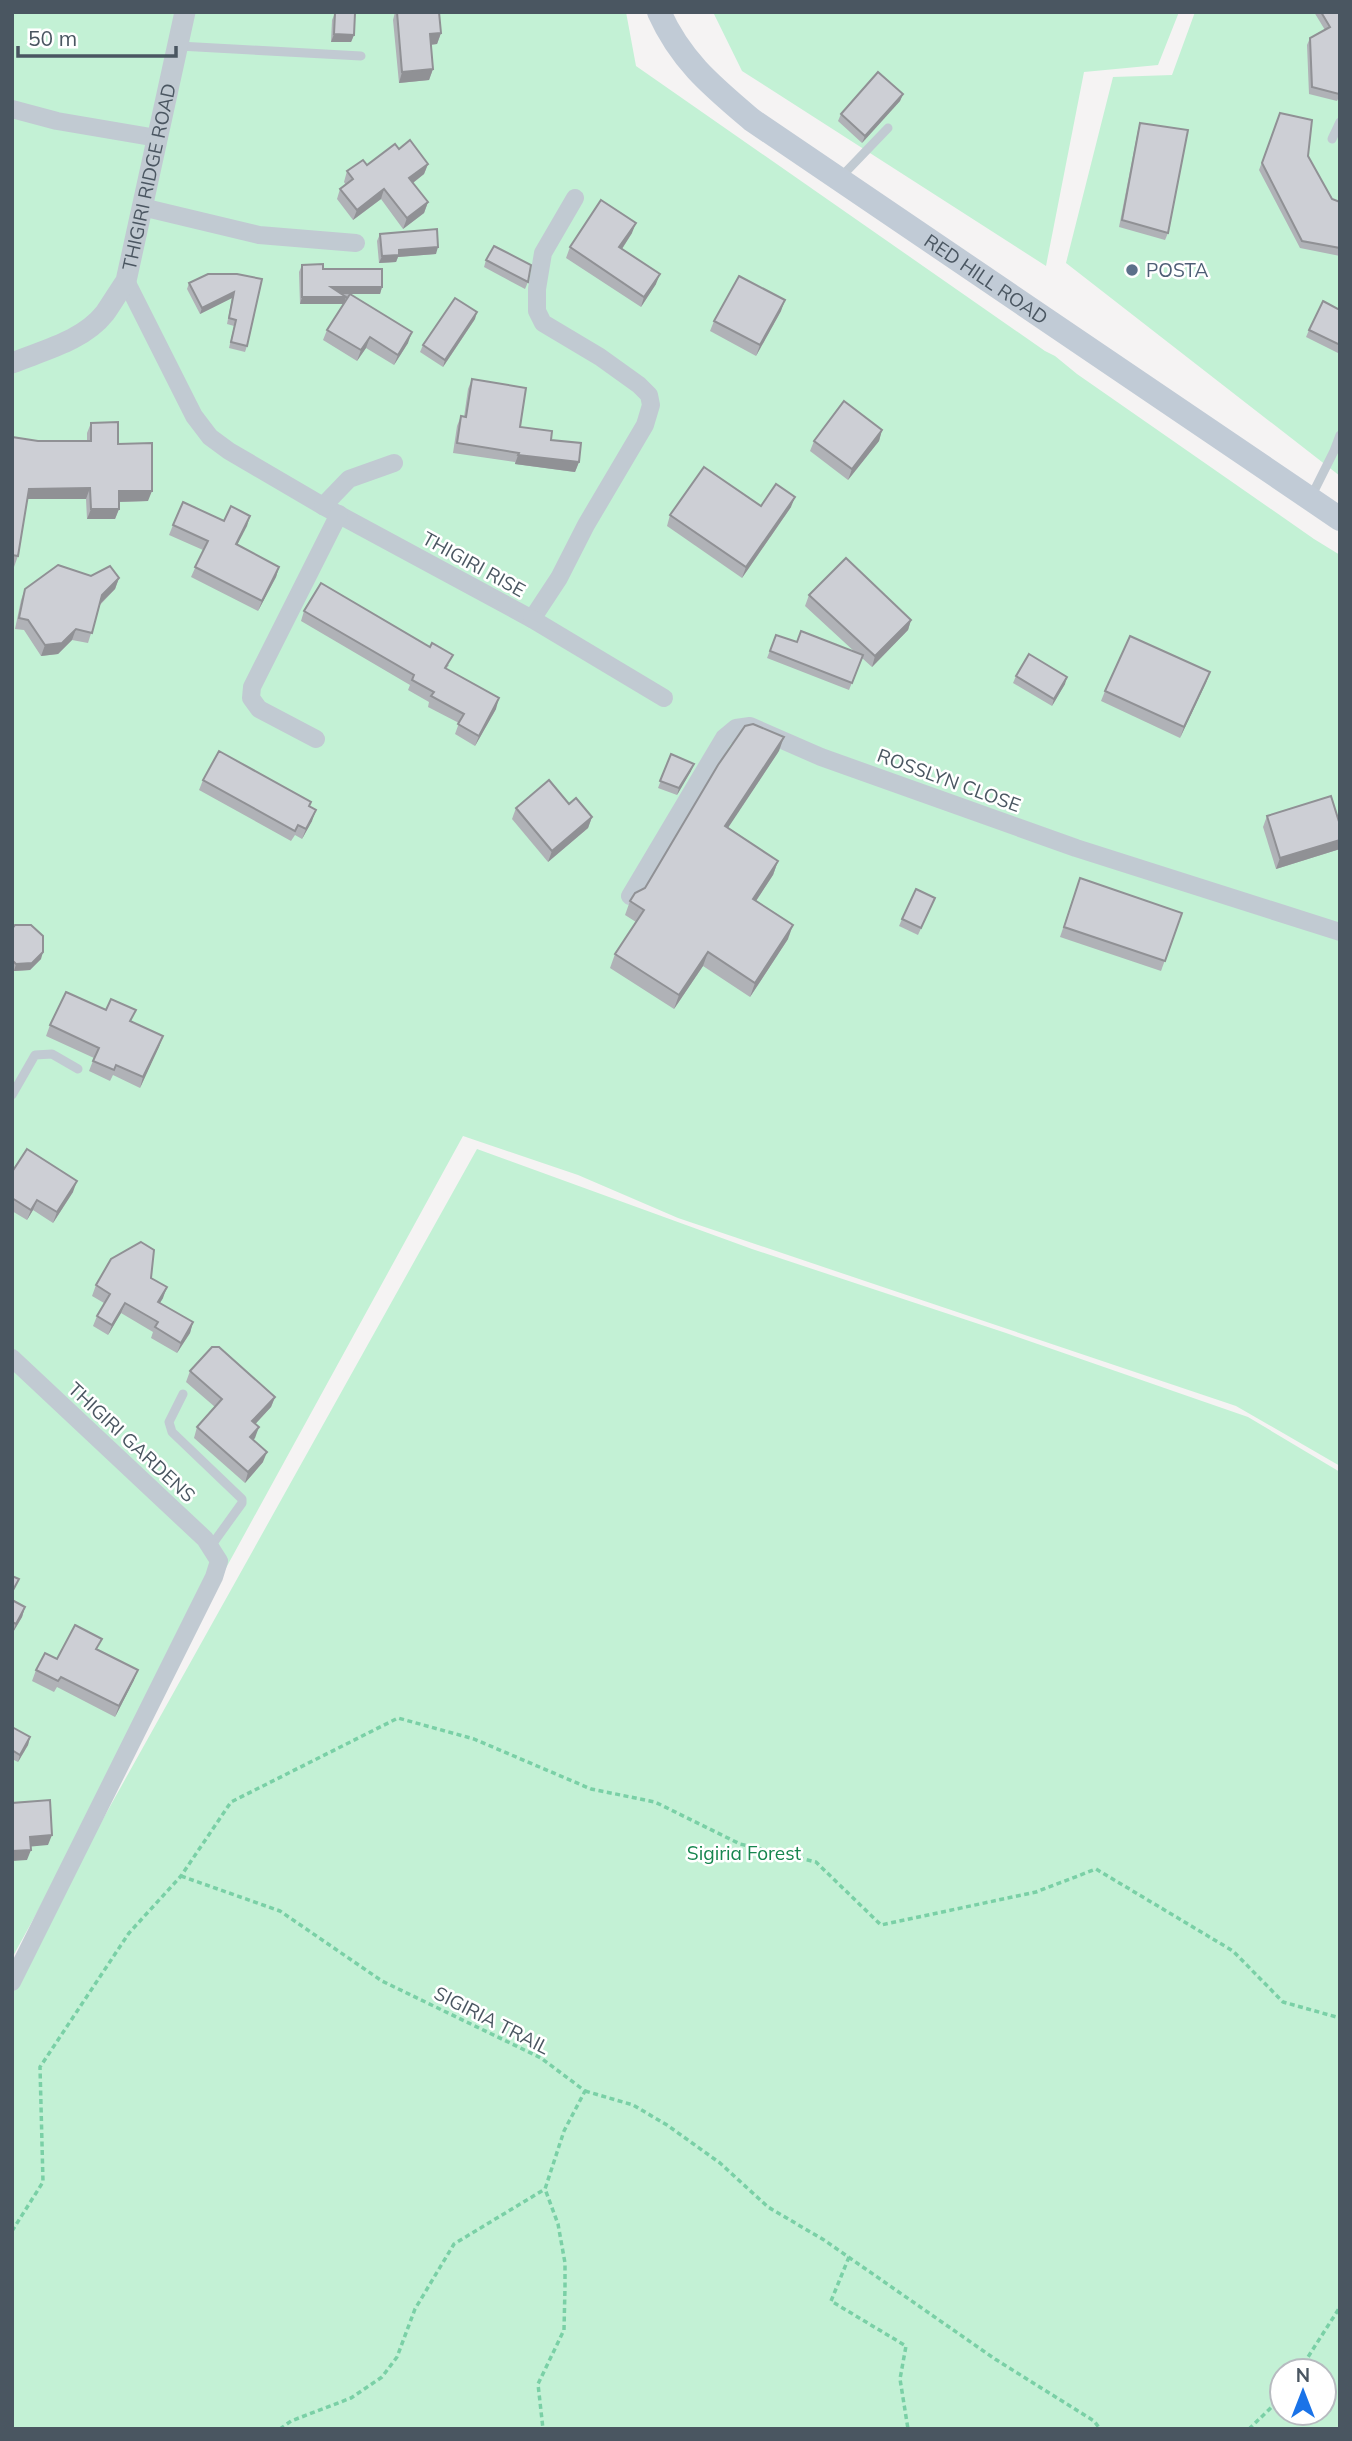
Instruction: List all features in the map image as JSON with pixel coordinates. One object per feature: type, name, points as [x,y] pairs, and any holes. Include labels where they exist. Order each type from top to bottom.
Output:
[{"type":"main road","name":"RED HILL ROAD","points":[[659,12],[670,37],[704,80],[752,120],[1340,519]]},
{"type":"street","name":"THIGIRI RIDGE ROAD","points":[[12,363],[62,343],[91,327],[104,314],[125,281],[185,12]]},
{"type":"street","points":[[12,109],[57,121],[157,138]]},
{"type":"street","name":"THIGIRI RISE","points":[[125,281],[194,416],[210,437],[323,506],[532,619],[559,578],[586,525],[645,425],[651,405],[649,395],[639,385],[600,357],[543,323],[537,311],[537,289],[543,253],[575,198]]},
{"type":"street","points":[[142,208],[259,235],[356,243]]},
{"type":"street","points":[[323,506],[349,479],[394,463]]},
{"type":"street","points":[[316,739],[259,709],[251,698],[252,687],[339,514]]},
{"type":"street","points":[[532,619],[664,698]]},
{"type":"street","name":"ROSSLYN CLOSE","points":[[630,896],[724,738],[736,727],[750,726],[821,757],[1050,839],[1340,932]]},
{"type":"street","name":"THIGIRI GARDENS","points":[[12,1358],[215,1554]]},
{"type":"street","points":[[12,1982],[214,1577],[215,1554]]},
{"type":"lane","points":[[177,46],[361,56]]},
{"type":"lane","points":[[1332,139],[1340,122]]},
{"type":"lane","points":[[838,179],[888,128]]},
{"type":"lane","points":[[1310,499],[1340,435]]},
{"type":"lane","points":[[12,1096],[35,1055],[52,1054],[78,1069]]},
{"type":"lane","points":[[183,1394],[169,1422],[172,1432],[242,1499],[243,1503],[215,1554]]},
{"type":"path","points":[[12,2231],[43,2182],[40,2067],[129,1933],[181,1876],[231,1802],[398,1718],[474,1739],[591,1789],[655,1802],[740,1844],[816,1862],[881,1925],[1036,1892],[1096,1870],[1233,1951],[1283,2002],[1340,2018]]},
{"type":"path","name":"SIGIRIA TRAIL","points":[[181,1876],[280,1911],[382,1981],[541,2058],[584,2091]]},
{"type":"path","points":[[542,2429],[538,2384],[564,2330],[565,2287],[565,2263],[558,2224],[545,2189],[564,2131],[584,2091],[634,2105],[667,2125],[720,2163],[768,2207],[849,2257],[995,2359],[1094,2421],[1100,2429]]},
{"type":"path","points":[[280,2429],[291,2421],[351,2398],[382,2377],[397,2357],[415,2309],[454,2244],[545,2189]]},
{"type":"path","points":[[849,2257],[831,2301],[906,2347],[901,2379],[908,2429]]},
{"type":"path","points":[[1308,2357],[1340,2306]]},
{"type":"path","points":[[1249,2429],[1268,2411]]},
{"type":"green space","points":[[12,12],[626,12],[636,66],[1340,555],[1340,1466],[1236,1406],[678,1218],[578,1175],[463,1136],[12,1958]]},
{"type":"green space","points":[[713,12],[1179,12],[1158,65],[1084,72],[1046,266],[742,71]]},
{"type":"green space","points":[[1195,12],[1340,12],[1340,476],[1066,263],[1113,77],[1172,75]]},
{"type":"green space","name":"Sigiria Forest","points":[[477,1149],[752,1249],[1248,1417],[1340,1472],[1340,2429],[12,2429],[12,1982]]},
{"type":"building","points":[[397,12],[439,12],[441,33],[430,34],[433,69],[402,72]]},
{"type":"building","points":[[1321,12],[1340,12],[1339,94],[1312,87],[1310,38],[1330,27]]},
{"type":"building","points":[[335,13],[355,13],[354,35],[334,34]]},
{"type":"building","points":[[878,72],[903,94],[865,136],[841,114]]},
{"type":"building","points":[[1280,113],[1312,120],[1308,156],[1332,199],[1340,202],[1340,248],[1302,241],[1262,163]]},
{"type":"building","points":[[1140,123],[1188,130],[1168,233],[1122,220]]},
{"type":"building","points":[[410,140],[428,164],[409,178],[428,202],[407,218],[384,189],[357,210],[340,189],[353,179],[347,171],[363,160],[367,165],[395,144],[399,149]]},
{"type":"building","points":[[601,200],[636,223],[619,247],[660,274],[644,297],[570,247]]},
{"type":"building","points":[[437,229],[438,247],[399,250],[399,255],[382,256],[380,234]]},
{"type":"building","points":[[494,246],[531,265],[528,282],[486,260]]},
{"type":"building","points":[[323,264],[323,269],[382,269],[382,287],[331,287],[346,297],[302,297],[302,265]]},
{"type":"building","points":[[208,274],[237,274],[262,279],[247,346],[231,342],[236,320],[229,318],[234,292],[202,308],[189,283]]},
{"type":"building","points":[[739,276],[785,300],[760,345],[714,321]]},
{"type":"building","points":[[350,294],[412,332],[398,355],[370,337],[361,350],[327,330]]},
{"type":"building","points":[[455,298],[477,312],[445,360],[423,345]]},
{"type":"building","points":[[1323,301],[1340,310],[1340,345],[1309,330]]},
{"type":"building","points":[[472,379],[526,388],[520,427],[552,431],[551,440],[581,443],[579,462],[518,455],[519,453],[457,443],[461,416],[466,417]]},
{"type":"building","points":[[844,401],[882,430],[852,469],[814,441]]},
{"type":"building","points":[[118,422],[118,444],[152,443],[152,491],[119,491],[119,509],[91,509],[90,488],[29,489],[18,556],[12,555],[12,437],[38,441],[91,441],[91,423]]},
{"type":"building","points":[[704,467],[761,506],[776,484],[795,497],[746,567],[670,515]]},
{"type":"building","points":[[183,502],[224,521],[231,506],[250,516],[236,544],[279,567],[262,601],[195,567],[208,541],[173,525]]},
{"type":"building","points":[[846,558],[911,620],[875,656],[809,595]]},
{"type":"building","points":[[58,565],[91,576],[110,566],[119,578],[102,595],[92,633],[76,629],[62,643],[45,645],[28,620],[19,618],[25,589]]},
{"type":"building","points":[[321,583],[430,647],[432,643],[453,655],[445,668],[499,698],[479,736],[458,724],[464,714],[431,696],[434,692],[412,680],[414,675],[304,611]]},
{"type":"building","points":[[801,631],[863,655],[852,683],[770,651],[776,635],[797,642]]},
{"type":"building","points":[[1130,636],[1210,672],[1184,727],[1105,691]]},
{"type":"building","points":[[1029,654],[1067,677],[1054,699],[1016,676]]},
{"type":"building","points":[[753,724],[784,737],[725,826],[778,861],[753,899],[793,925],[755,983],[708,952],[679,995],[615,954],[644,910],[630,901],[635,893],[645,888],[718,765],[745,726]]},
{"type":"building","points":[[219,751],[311,802],[309,806],[316,810],[306,829],[298,825],[295,831],[203,780]]},
{"type":"building","points":[[671,754],[694,764],[679,788],[660,781]]},
{"type":"building","points":[[549,780],[569,804],[576,798],[592,817],[552,851],[516,808]]},
{"type":"building","points":[[1331,796],[1340,825],[1340,840],[1280,858],[1267,816]]},
{"type":"building","points":[[1080,878],[1182,913],[1165,961],[1064,927]]},
{"type":"building","points":[[916,889],[935,898],[921,928],[902,919]]},
{"type":"building","points":[[15,925],[31,925],[43,936],[43,952],[32,963],[16,964],[12,960],[12,929]]},
{"type":"building","points":[[66,992],[106,1010],[111,999],[136,1010],[130,1021],[163,1036],[143,1077],[116,1065],[114,1070],[93,1061],[99,1048],[50,1025]]},
{"type":"building","points":[[27,1149],[77,1181],[57,1212],[37,1200],[31,1210],[12,1198],[12,1172]]},
{"type":"building","points":[[141,1242],[154,1250],[151,1278],[167,1287],[158,1302],[193,1322],[181,1343],[155,1327],[158,1322],[125,1303],[112,1325],[97,1316],[110,1294],[96,1285],[111,1259]]},
{"type":"building","points":[[212,1347],[219,1347],[275,1397],[252,1421],[259,1427],[250,1437],[267,1452],[248,1472],[197,1427],[222,1399],[190,1371]]},
{"type":"building","points":[[12,1576],[19,1579],[12,1592]]},
{"type":"building","points":[[12,1600],[25,1607],[16,1624],[12,1622]]},
{"type":"building","points":[[75,1625],[102,1639],[96,1649],[138,1670],[119,1706],[61,1677],[58,1681],[36,1670],[45,1653],[57,1659]]},
{"type":"building","points":[[12,1727],[30,1737],[20,1755],[12,1750]]},
{"type":"building","points":[[50,1800],[52,1835],[30,1837],[31,1850],[12,1851],[12,1803]]},
{"type":"place","name":"POSTA","points":[[1132,270]]}]
